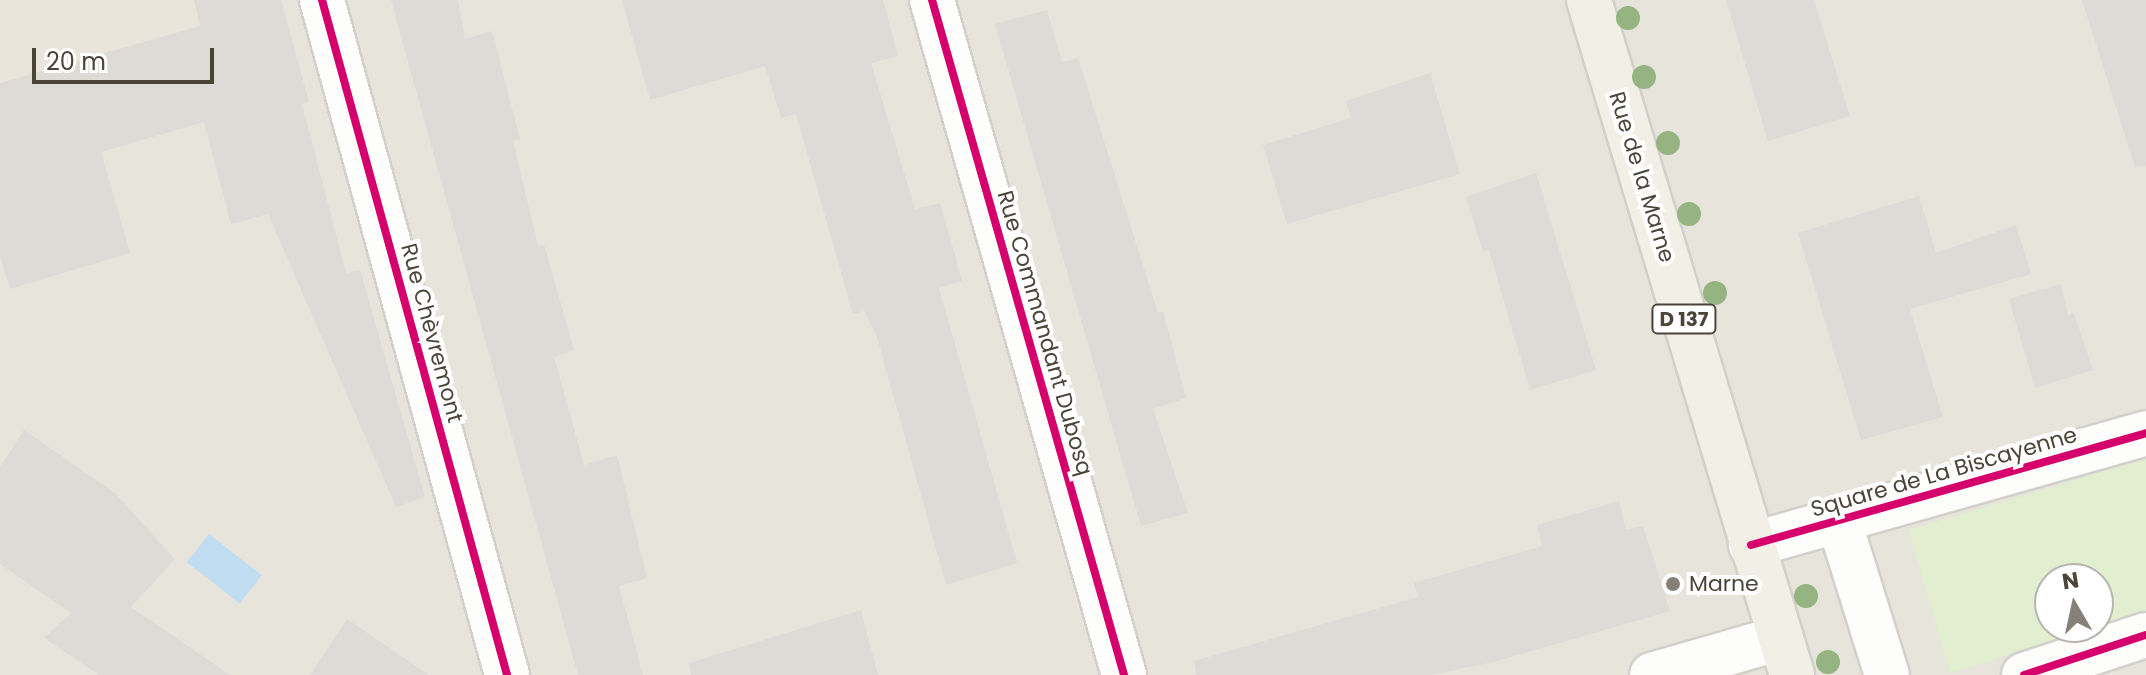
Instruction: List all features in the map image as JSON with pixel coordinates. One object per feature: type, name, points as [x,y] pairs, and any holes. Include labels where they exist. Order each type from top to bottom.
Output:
[{"type":"main road","name":"Rue de la Marne","points":[[1589,0],[1786,657]]},
{"type":"street","name":"Rue Chèvremont","points":[[322,0],[507,675]]},
{"type":"street","name":"Rue Commandant Dubosq","points":[[932,0],[1124,675]]},
{"type":"street","name":"Square de La Biscayenne","points":[[1751,545],[2146,433]]},
{"type":"street","points":[[1839,521],[1887,675]]},
{"type":"street","points":[[2036,673],[2146,635]]},
{"type":"street","points":[[1652,675],[1786,657]]},
{"type":"shaded area","points":[[0,0],[2146,0],[2146,675],[0,675]]},
{"type":"shaded area","points":[[0,0],[195,0],[201,26],[0,83]]},
{"type":"green space","points":[[2146,459],[2146,612],[2114,622],[2114,563],[2034,563],[2034,643],[2047,643],[1950,673],[1909,530]]},
{"type":"water","points":[[209,534],[262,575],[240,604],[187,562]]},
{"type":"building","points":[[194,0],[281,0],[309,102],[302,104],[346,273],[360,270],[425,497],[396,507],[268,214],[231,224],[204,122],[101,152],[130,253],[10,289],[0,256],[0,83],[200,26]]},
{"type":"building","points":[[391,0],[458,0],[465,39],[492,31],[520,139],[513,141],[538,246],[544,245],[574,350],[554,357],[584,465],[617,455],[647,578],[619,586],[643,675],[578,675]]},
{"type":"building","points":[[622,0],[883,0],[898,56],[871,63],[915,209],[940,203],[950,237],[962,281],[939,288],[1017,563],[946,585],[877,337],[864,311],[853,314],[796,114],[781,118],[765,66],[650,100]]},
{"type":"building","points":[[1726,0],[1814,0],[1850,116],[1768,141]]},
{"type":"building","points":[[2082,0],[2146,0],[2146,166],[2135,167]]},
{"type":"building","points":[[1047,10],[1062,62],[1078,58],[1158,313],[1163,311],[1186,398],[1153,409],[1188,513],[1141,526],[995,24]]},
{"type":"building","points":[[1430,73],[1460,174],[1287,224],[1263,145],[1351,118],[1346,101]]},
{"type":"building","points":[[1536,173],[1596,370],[1530,390],[1489,250],[1483,252],[1466,197]]},
{"type":"building","points":[[1919,196],[1936,253],[2016,225],[2031,274],[1910,309],[1943,417],[1861,440],[1798,233]]},
{"type":"building","points":[[2061,284],[2068,315],[2074,313],[2093,370],[2035,388],[2009,299]]},
{"type":"building","points":[[24,430],[115,493],[175,559],[131,607],[230,675],[99,675],[44,638],[71,613],[0,564],[0,467]]},
{"type":"building","points":[[1619,501],[1626,530],[1643,526],[1670,611],[1494,662],[1431,675],[1196,675],[1194,661],[1418,597],[1414,583],[1542,546],[1537,525]]},
{"type":"building","points":[[861,610],[878,675],[691,675],[689,663]]},
{"type":"building","points":[[347,619],[429,675],[310,675]]},
{"type":"cycle path","points":[[322,0],[507,675]]},
{"type":"cycle path","points":[[932,0],[1124,675]]},
{"type":"cycle path","points":[[1751,545],[2146,433]]},
{"type":"cycle path","points":[[2024,675],[2146,635]]},
{"type":"place","name":"Marne","points":[[1673,584]]}]
